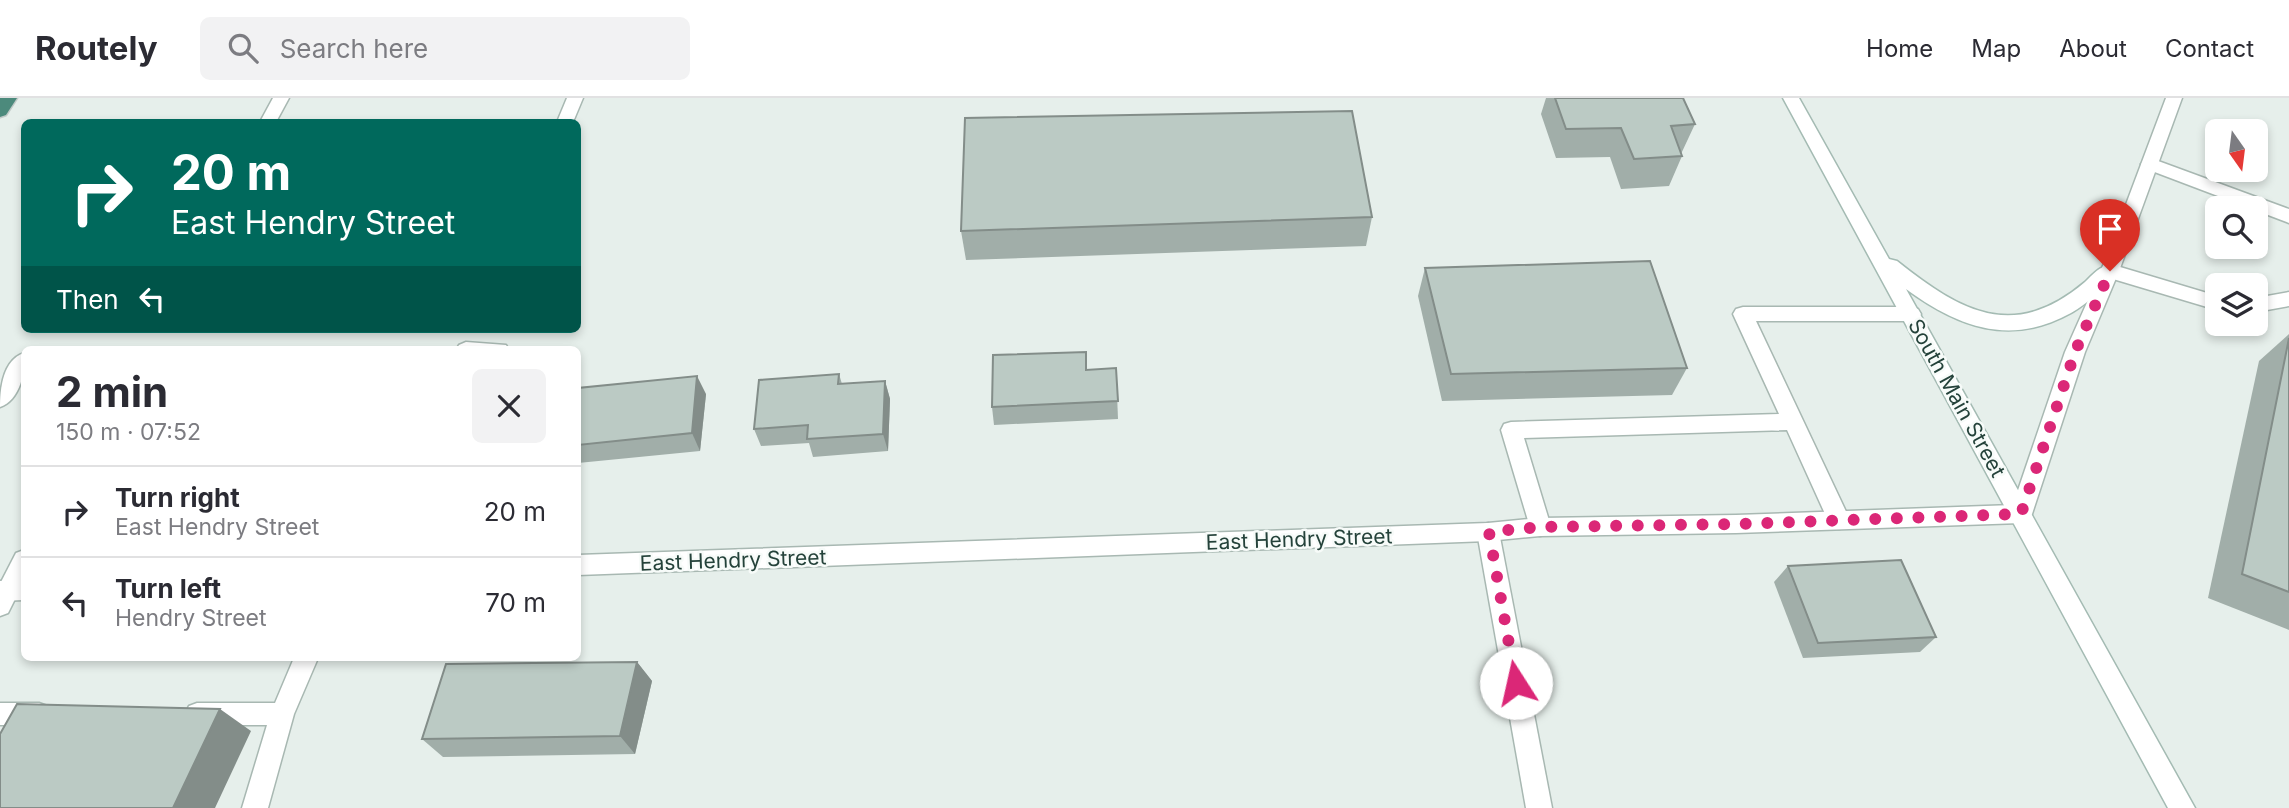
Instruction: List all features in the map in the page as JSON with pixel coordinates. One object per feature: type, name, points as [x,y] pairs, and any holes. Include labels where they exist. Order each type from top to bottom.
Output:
[{"type":"highway","points":[[0,110],[9,98]]},
{"type":"street","points":[[270,119],[281,98]]},
{"type":"street","points":[[566,119],[575,98]]},
{"type":"street","name":"South Main Street","points":[[1791,98],[2182,808]]},
{"type":"street","points":[[2021,514],[2075,352],[2110,271],[2174,98]]},
{"type":"street","points":[[2150,164],[2289,216]]},
{"type":"street","points":[[1880,258],[1922,293],[1948,308],[1973,320],[2003,325],[2035,321],[2064,307],[2110,271]]},
{"type":"street","points":[[2110,271],[2205,299]]},
{"type":"street","points":[[2268,303],[2289,299]]},
{"type":"street","points":[[1839,520],[1743,314],[1911,314]]},
{"type":"street","points":[[0,399],[21,364]]},
{"type":"street","points":[[1540,527],[1511,430],[1793,422]]},
{"type":"street","name":"East Hendry Street","points":[[581,565],[1489,532],[1540,527],[2021,514]]},
{"type":"street","points":[[1489,532],[1539,808]]},
{"type":"street","points":[[8,594],[21,566]]},
{"type":"street","points":[[255,808],[282,714],[305,661]]},
{"type":"street","points":[[0,714],[67,714]]},
{"type":"street","points":[[174,714],[282,714]]},
{"type":"building","points":[[1555,98],[1683,98],[1695,124],[1671,126],[1682,156],[1634,159],[1621,128],[1566,129]]},
{"type":"building","points":[[1352,111],[1372,217],[961,231],[965,118]]},
{"type":"building","points":[[1650,261],[1687,368],[1451,374],[1425,268]]},
{"type":"building","points":[[2289,338],[2289,592],[2242,574]]},
{"type":"building","points":[[1086,352],[1086,370],[1116,368],[1118,401],[992,407],[993,355]]},
{"type":"building","points":[[839,374],[838,384],[885,381],[883,434],[807,439],[808,425],[754,429],[759,380]]},
{"type":"building","points":[[697,376],[692,433],[581,445],[581,388]]},
{"type":"building","points":[[1901,560],[1936,637],[1818,643],[1788,566]]},
{"type":"building","points":[[637,662],[620,736],[422,739],[446,664]]},
{"type":"building","points":[[17,704],[220,709],[173,808],[0,808],[0,734]]},
{"type":"route","points":[[1516,683],[1489,532],[1540,527],[1736,524],[2021,514],[2075,352],[2110,271]]}]
